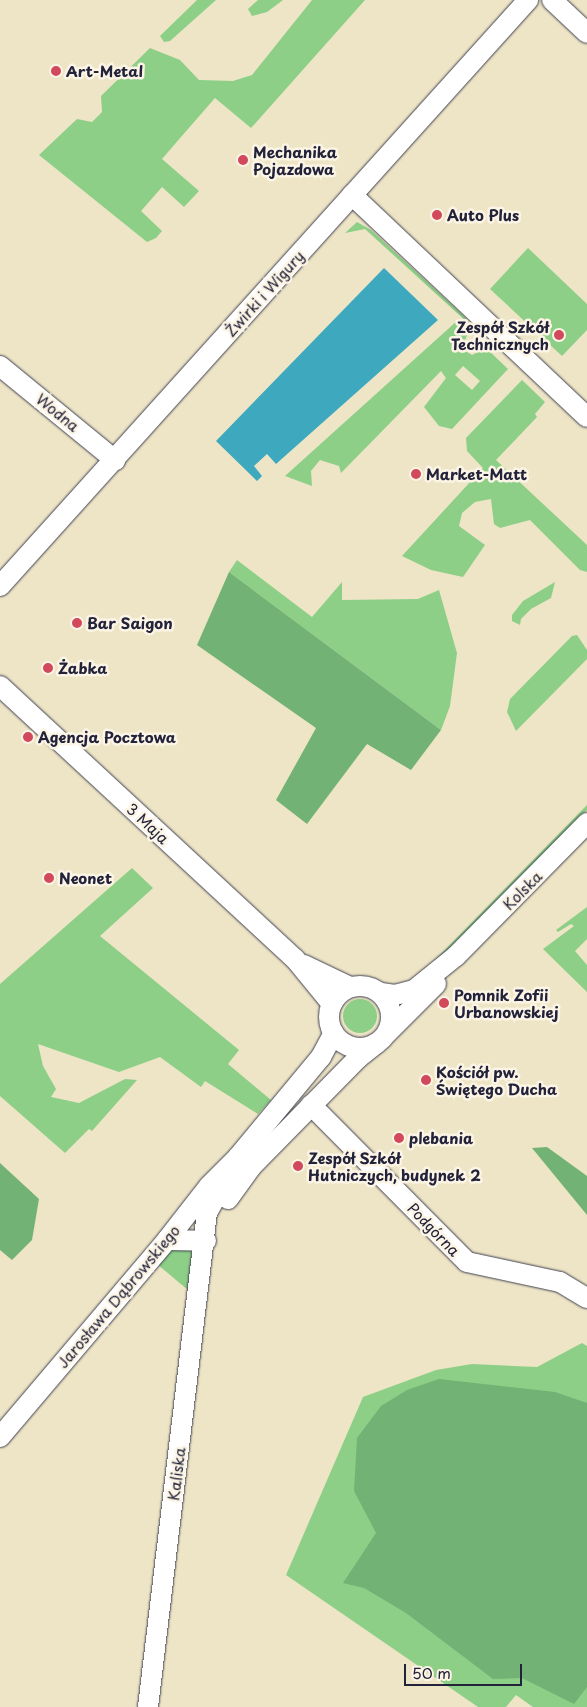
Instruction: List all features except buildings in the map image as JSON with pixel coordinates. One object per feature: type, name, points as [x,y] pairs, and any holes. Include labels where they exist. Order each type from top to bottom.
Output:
[{"type":"street","name":"Żwirki i Wigury","points":[[0,586],[528,0]]},
{"type":"street","points":[[552,0],[587,32]]},
{"type":"street","points":[[352,196],[587,417]]},
{"type":"street","name":"Wodna","points":[[0,366],[115,460]]},
{"type":"street","name":"3 Maja","points":[[0,686],[295,959],[332,1004]]},
{"type":"street","name":"Kolska","points":[[381,993],[395,995],[414,990],[456,956],[587,823]]},
{"type":"street","name":"Kolska","points":[[382,1037],[431,991],[456,956]]},
{"type":"street","name":"3 Maja","points":[[295,959],[350,987]]},
{"type":"street","points":[[168,1240],[206,1241],[240,1180],[312,1105],[382,1037],[392,1018],[390,1005],[381,993],[372,987],[350,987],[332,1004],[329,1019],[334,1033],[340,1040],[354,1048],[382,1037]]},
{"type":"street","name":"Jarosława Dąbrowskiego","points":[[0,1437],[168,1240],[209,1186],[238,1157],[321,1058],[334,1033]]},
{"type":"street","name":"Podgórna","points":[[312,1105],[467,1262],[560,1282],[587,1298]]},
{"type":"street","name":"Jarosława Dąbrowskiego","points":[[206,1241],[207,1213],[238,1157]]},
{"type":"street","name":"Kaliska","points":[[148,1707],[206,1241]]},
{"type":"green space","points":[[197,0],[216,0],[170,41],[164,42],[160,36]]},
{"type":"green space","points":[[258,0],[283,0],[267,12],[252,16],[248,9]]},
{"type":"green space","points":[[312,0],[365,0],[251,128],[215,98],[162,159],[199,191],[184,207],[162,187],[141,211],[162,231],[156,238],[147,242],[39,155],[77,119],[92,122],[102,112],[101,96],[150,48],[180,60],[199,80],[233,81],[252,75]]},
{"type":"green space","points":[[357,222],[371,230],[465,317],[469,324],[365,229],[345,233]]},
{"type":"green space","points":[[528,248],[587,304],[587,330],[562,356],[490,289]]},
{"type":"green space","points":[[458,320],[467,335],[462,349],[472,355],[486,348],[508,369],[452,429],[439,426],[424,407],[446,378],[441,371],[341,473],[339,466],[320,460],[311,471],[312,486],[285,476]],"holes":[[[463,366],[480,381],[472,390],[455,375]]]},
{"type":"green space","points":[[522,380],[545,402],[535,414],[537,417],[496,460],[587,545],[587,572],[580,570],[530,520],[500,528],[494,524],[491,499],[475,502],[462,513],[459,526],[485,545],[463,577],[431,570],[402,556],[483,468],[467,451],[466,438]]},
{"type":"green space","points":[[237,560],[312,617],[342,582],[342,600],[418,599],[439,590],[457,653],[450,706],[441,730],[229,572]]},
{"type":"green space","points":[[229,572],[441,730],[411,770],[367,744],[307,824],[276,800],[316,728],[197,645]]},
{"type":"green space","points":[[555,582],[551,598],[531,609],[521,619],[520,625],[512,621],[512,615],[523,601]]},
{"type":"green space","points":[[577,635],[587,650],[587,659],[516,731],[507,712],[510,699],[572,636]]},
{"type":"green space","points":[[587,805],[587,810],[424,976],[426,969]]},
{"type":"green space","points":[[132,868],[153,888],[100,936],[239,1050],[228,1064],[271,1100],[258,1114],[205,1081],[201,1087],[160,1057],[119,1072],[38,1044],[43,1066],[56,1089],[51,1097],[79,1103],[125,1079],[137,1080],[92,1131],[89,1129],[65,1153],[0,1096],[0,984]]},
{"type":"green space","points":[[587,907],[587,939],[575,951],[587,965],[587,992],[543,949],[574,926],[571,924],[558,932],[556,930]]},
{"type":"green space","points":[[360,999],[372,1004],[377,1016],[372,1028],[360,1033],[348,1028],[343,1016],[348,1004]]},
{"type":"green space","points":[[547,1147],[587,1176],[587,1215],[532,1148]]},
{"type":"green space","points":[[0,1163],[39,1199],[32,1240],[12,1260],[0,1250]]},
{"type":"green space","points":[[170,1250],[189,1250],[192,1253],[188,1290],[157,1264]]},
{"type":"green space","points":[[582,1343],[587,1346],[587,1707],[533,1707],[516,1695],[506,1707],[478,1707],[286,1575],[363,1397],[436,1370],[472,1364],[537,1367]]},
{"type":"green space","points":[[439,1379],[555,1392],[587,1403],[587,1687],[574,1704],[522,1678],[493,1679],[406,1613],[364,1588],[343,1583],[376,1533],[354,1491],[357,1438],[381,1406],[407,1390]]},
{"type":"water","points":[[384,268],[438,320],[276,464],[267,454],[254,466],[262,476],[257,481],[216,441]]},
{"type":"place","name":"Art-Metal","points":[[56,71]]},
{"type":"place","name":"Mechanika Pojazdowa","points":[[243,160]]},
{"type":"place","name":"Auto Plus","points":[[437,215]]},
{"type":"place","name":"Zespół Szkół Technicznych","points":[[559,335]]},
{"type":"place","name":"Market-Matt","points":[[416,474]]},
{"type":"place","name":"Bar Saigon","points":[[77,623]]},
{"type":"place","name":"Żabka","points":[[48,668]]},
{"type":"place","name":"Agencja Pocztowa","points":[[28,737]]},
{"type":"place","name":"Neonet","points":[[49,878]]},
{"type":"place","name":"Pomnik Zofii Urbanowskiej","points":[[444,1003]]},
{"type":"place","name":"Kościół pw. Świętego Ducha","points":[[426,1080]]},
{"type":"place","name":"plebania","points":[[399,1138]]},
{"type":"place","name":"Zespół Szkół Hutniczych, budynek 2","points":[[298,1166]]}]
